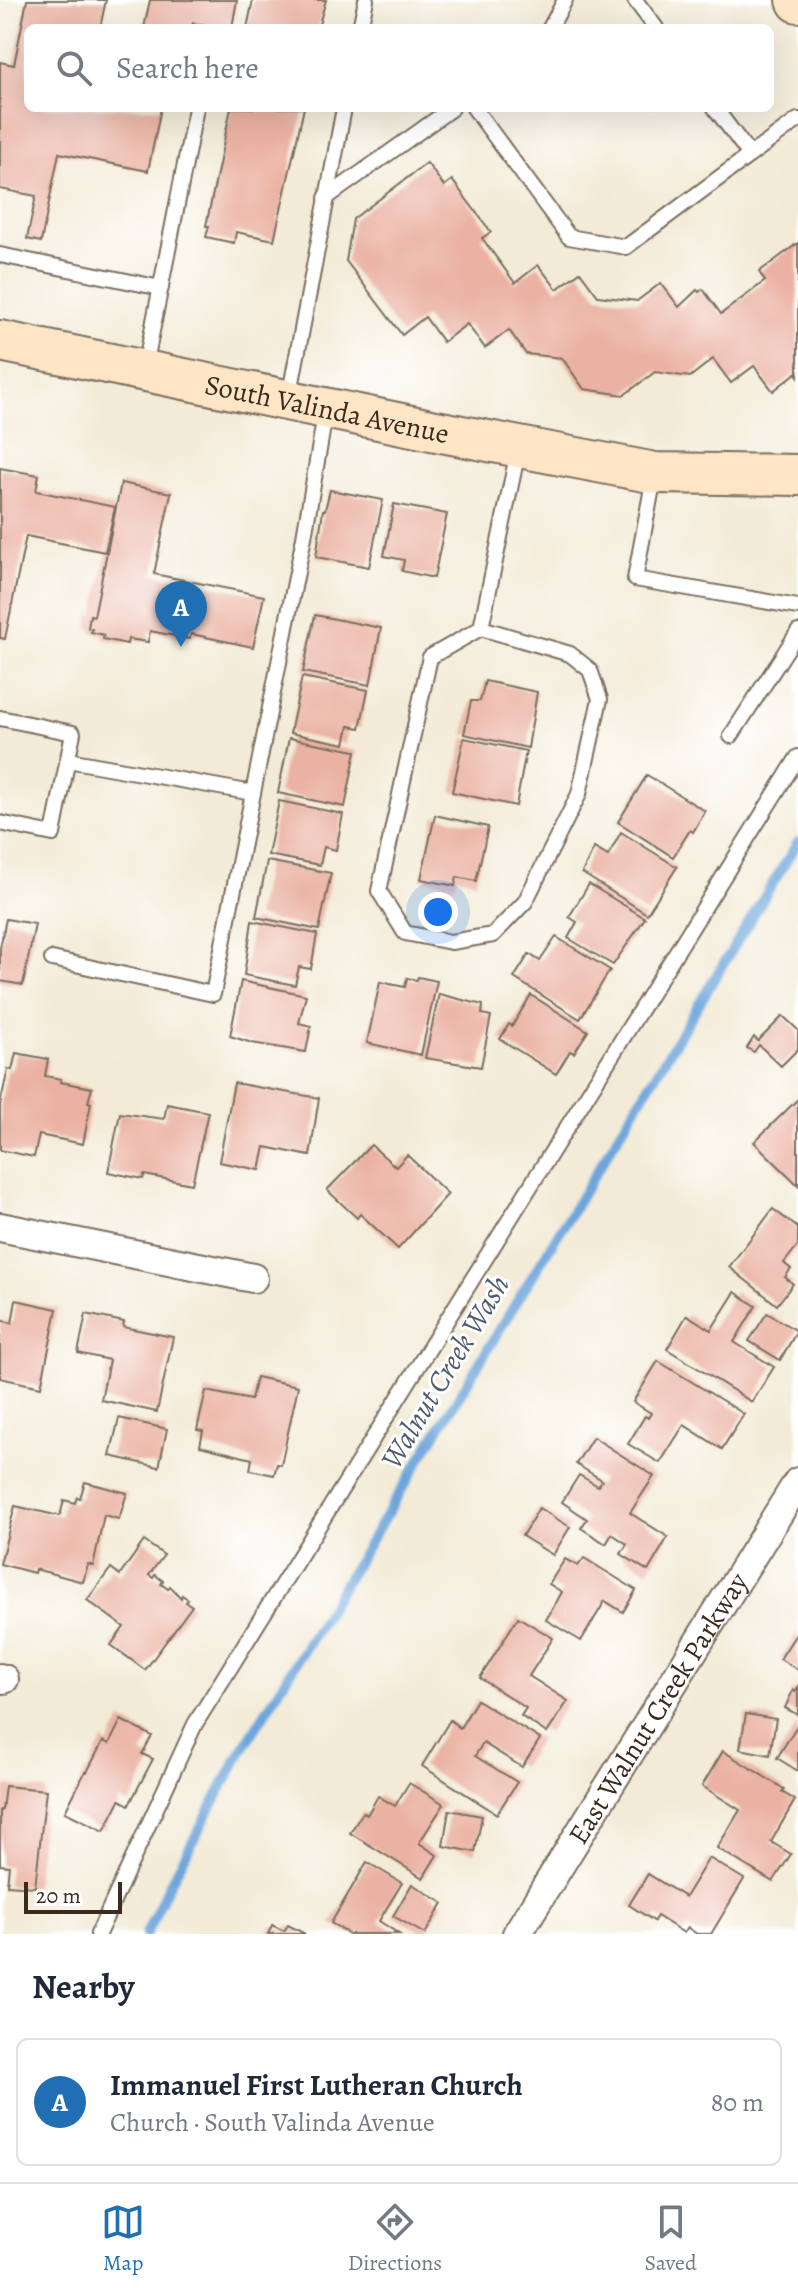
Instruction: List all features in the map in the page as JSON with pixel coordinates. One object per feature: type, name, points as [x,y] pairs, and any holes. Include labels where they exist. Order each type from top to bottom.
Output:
[{"type":"main road","name":"South Valinda Avenue","points":[[0,341],[655,473],[798,475]]},
{"type":"street","points":[[0,1227],[253,1278]]},
{"type":"street","name":"East Walnut Creek Parkway","points":[[517,1934],[798,1482]]},
{"type":"lane","points":[[361,24],[366,0]]},
{"type":"lane","points":[[552,24],[565,0]]},
{"type":"lane","points":[[635,0],[653,24]]},
{"type":"lane","points":[[144,370],[195,112]]},
{"type":"lane","points":[[52,959],[213,994],[253,793],[307,404],[326,198],[343,112]]},
{"type":"lane","points":[[326,198],[446,112]]},
{"type":"lane","points":[[477,112],[569,237],[626,247],[798,120]]},
{"type":"lane","points":[[718,112],[750,155]]},
{"type":"lane","points":[[0,255],[161,288]]},
{"type":"lane","points":[[481,628],[570,654],[590,670],[600,699],[579,794],[525,902],[493,935],[451,942],[405,933],[379,891],[430,657],[481,628],[519,447]]},
{"type":"lane","points":[[655,473],[635,579],[798,607]]},
{"type":"lane","points":[[731,736],[798,632]]},
{"type":"lane","points":[[0,718],[73,733],[53,834],[0,823]]},
{"type":"lane","points":[[98,1934],[195,1724],[798,757]]},
{"type":"lane","points":[[68,760],[253,793]]},
{"type":"building","points":[[27,0],[106,0],[101,24],[24,24],[24,112],[160,112],[148,171],[59,153],[41,242],[27,239],[36,196],[0,189],[0,62],[14,65]]},
{"type":"building","points":[[150,0],[237,0],[233,24],[145,24]]},
{"type":"building","points":[[253,0],[326,0],[319,24],[248,24]]},
{"type":"building","points":[[230,112],[303,112],[274,240],[236,232],[234,243],[206,237],[209,226],[206,226]]},
{"type":"building","points":[[427,163],[444,186],[452,180],[491,232],[482,238],[515,283],[538,265],[557,289],[580,272],[598,296],[637,301],[661,283],[679,307],[697,290],[703,289],[721,314],[765,281],[759,272],[798,243],[798,376],[796,373],[773,391],[754,366],[731,383],[713,359],[690,377],[655,372],[624,395],[584,389],[562,358],[526,354],[509,330],[485,348],[467,324],[443,342],[425,317],[402,335],[346,261],[353,219]]},
{"type":"building","points":[[0,468],[39,475],[36,491],[115,507],[105,552],[26,536],[5,639],[0,638]]},
{"type":"building","points":[[121,483],[171,493],[154,574],[264,596],[253,647],[191,634],[190,639],[150,631],[148,642],[128,639],[127,644],[103,639],[104,635],[91,632],[92,629],[88,628],[90,615],[94,616]]},
{"type":"building","points":[[330,490],[383,500],[369,567],[316,557],[323,510]]},
{"type":"building","points":[[394,504],[447,514],[434,578],[402,571],[404,560],[384,556]]},
{"type":"building","points":[[315,615],[381,628],[370,685],[303,672]]},
{"type":"building","points":[[302,677],[368,690],[360,728],[349,726],[345,744],[290,733]]},
{"type":"building","points":[[485,681],[537,692],[528,748],[464,734],[471,701],[480,701]]},
{"type":"building","points":[[289,738],[356,751],[345,807],[278,793]]},
{"type":"building","points":[[464,738],[526,751],[516,806],[452,792]]},
{"type":"building","points":[[647,775],[705,811],[673,857],[618,822]]},
{"type":"building","points":[[279,801],[343,814],[336,850],[324,847],[320,865],[268,855]]},
{"type":"building","points":[[435,815],[488,827],[476,881],[457,877],[455,886],[421,879]]},
{"type":"building","points":[[621,832],[677,867],[647,914],[582,873],[594,848],[608,856]]},
{"type":"building","points":[[267,861],[331,873],[319,930],[256,917]]},
{"type":"building","points":[[589,884],[645,918],[613,965],[568,938],[577,922],[569,917]]},
{"type":"building","points":[[6,919],[35,924],[23,985],[0,981],[0,948]]},
{"type":"building","points":[[252,921],[317,934],[311,969],[299,967],[295,985],[244,975]]},
{"type":"building","points":[[556,937],[610,970],[580,1019],[514,978],[529,954],[540,961]]},
{"type":"building","points":[[418,977],[437,981],[421,1055],[367,1043],[380,982],[405,987],[407,978],[417,980]]},
{"type":"building","points":[[241,981],[306,995],[299,1023],[311,1026],[306,1052],[230,1036]]},
{"type":"building","points":[[439,994],[483,1005],[482,1014],[491,1016],[481,1067],[425,1058]]},
{"type":"building","points":[[531,995],[588,1031],[574,1053],[570,1051],[556,1074],[500,1039]]},
{"type":"building","points":[[783,1016],[798,1030],[798,1049],[781,1066],[759,1045],[754,1052],[747,1048],[754,1037],[758,1041]]},
{"type":"building","points":[[16,1053],[48,1059],[45,1076],[92,1088],[83,1144],[39,1135],[34,1157],[0,1150],[0,1105],[8,1069],[12,1070]]},
{"type":"building","points":[[234,1083],[319,1098],[310,1156],[265,1147],[260,1170],[219,1162]]},
{"type":"building","points":[[798,1099],[798,1185],[754,1142]]},
{"type":"building","points":[[167,1104],[208,1112],[192,1184],[108,1172],[120,1113],[164,1119]]},
{"type":"building","points":[[371,1145],[396,1167],[407,1155],[448,1194],[398,1249],[360,1214],[357,1218],[327,1190]]},
{"type":"building","points":[[773,1209],[798,1228],[798,1245],[784,1263],[791,1269],[785,1277],[793,1284],[777,1305],[729,1267]]},
{"type":"building","points":[[735,1292],[756,1306],[734,1342],[774,1367],[752,1402],[667,1349],[687,1315],[711,1330]]},
{"type":"building","points":[[16,1300],[57,1309],[41,1387],[0,1378],[0,1320],[12,1323]]},
{"type":"building","points":[[767,1313],[797,1331],[780,1360],[749,1341]]},
{"type":"building","points":[[86,1314],[124,1322],[123,1327],[173,1337],[157,1412],[101,1400],[109,1360],[78,1353]]},
{"type":"building","points":[[658,1361],[744,1414],[722,1449],[684,1425],[660,1463],[628,1444],[645,1416],[648,1418],[651,1413],[633,1402]]},
{"type":"building","points":[[256,1377],[298,1386],[281,1465],[277,1464],[274,1475],[250,1470],[252,1459],[200,1446],[203,1431],[197,1430],[206,1391],[251,1400]]},
{"type":"building","points":[[119,1418],[167,1429],[159,1467],[110,1456]]},
{"type":"building","points":[[593,1437],[654,1476],[630,1513],[668,1537],[648,1571],[621,1554],[627,1544],[612,1534],[606,1544],[581,1528],[587,1519],[562,1502],[579,1475],[598,1486],[602,1480],[576,1464]]},
{"type":"building","points":[[85,1482],[127,1493],[119,1519],[104,1515],[93,1566],[88,1564],[83,1582],[35,1569],[34,1573],[0,1564],[15,1506],[60,1516],[64,1500],[75,1503]]},
{"type":"building","points":[[539,1508],[570,1527],[553,1555],[522,1536]]},
{"type":"building","points":[[144,1541],[164,1555],[149,1575],[153,1578],[155,1575],[163,1581],[161,1584],[168,1589],[170,1586],[181,1598],[182,1595],[188,1599],[186,1602],[192,1606],[145,1670],[111,1645],[124,1627],[87,1600],[111,1568],[120,1575]]},
{"type":"building","points":[[584,1558],[636,1590],[623,1612],[605,1601],[581,1641],[546,1620],[562,1592],[549,1584],[565,1559],[578,1566]]},
{"type":"building","points":[[518,1617],[553,1638],[529,1676],[568,1701],[547,1733],[521,1716],[526,1708],[480,1678]]},
{"type":"building","points":[[798,1631],[798,1670],[780,1659]]},
{"type":"building","points":[[798,1687],[798,1715],[785,1708],[793,1690],[795,1692]]},
{"type":"building","points":[[477,1700],[540,1739],[522,1767],[483,1743],[475,1756],[517,1782],[497,1814],[422,1766],[450,1720],[460,1728]]},
{"type":"building","points":[[746,1714],[776,1719],[770,1755],[740,1749]]},
{"type":"building","points":[[121,1720],[152,1736],[142,1754],[153,1759],[129,1805],[120,1800],[104,1831],[65,1812],[103,1741],[109,1744]]},
{"type":"building","points":[[798,1724],[798,1771],[777,1758]]},
{"type":"building","points":[[723,1751],[784,1789],[782,1792],[795,1800],[771,1842],[791,1854],[773,1882],[717,1848],[740,1810],[702,1786]]},
{"type":"building","points":[[409,1783],[444,1804],[419,1843],[437,1855],[423,1878],[350,1833],[363,1812],[367,1815],[378,1796],[395,1806]]},
{"type":"building","points":[[5,1786],[46,1790],[35,1887],[7,1885],[9,1866],[0,1865],[0,1810]]},
{"type":"building","points":[[449,1810],[482,1816],[475,1852],[443,1846]]},
{"type":"building","points":[[709,1858],[744,1879],[711,1934],[697,1934],[688,1928],[684,1933],[657,1916],[654,1921],[629,1905],[648,1874],[685,1897]]},
{"type":"building","points":[[367,1862],[402,1883],[379,1921],[399,1934],[349,1934],[331,1923]]},
{"type":"building","points":[[412,1884],[443,1903],[425,1934],[393,1916]]},
{"type":"building","points":[[272,1925],[284,1931],[288,1925],[305,1934],[268,1934]]},
{"type":"waterway","name":"Walnut Creek Wash","points":[[146,1934],[240,1754],[798,842]]},
{"type":"place","name":"Immanuel First Lutheran Church","points":[[181,647]]}]
